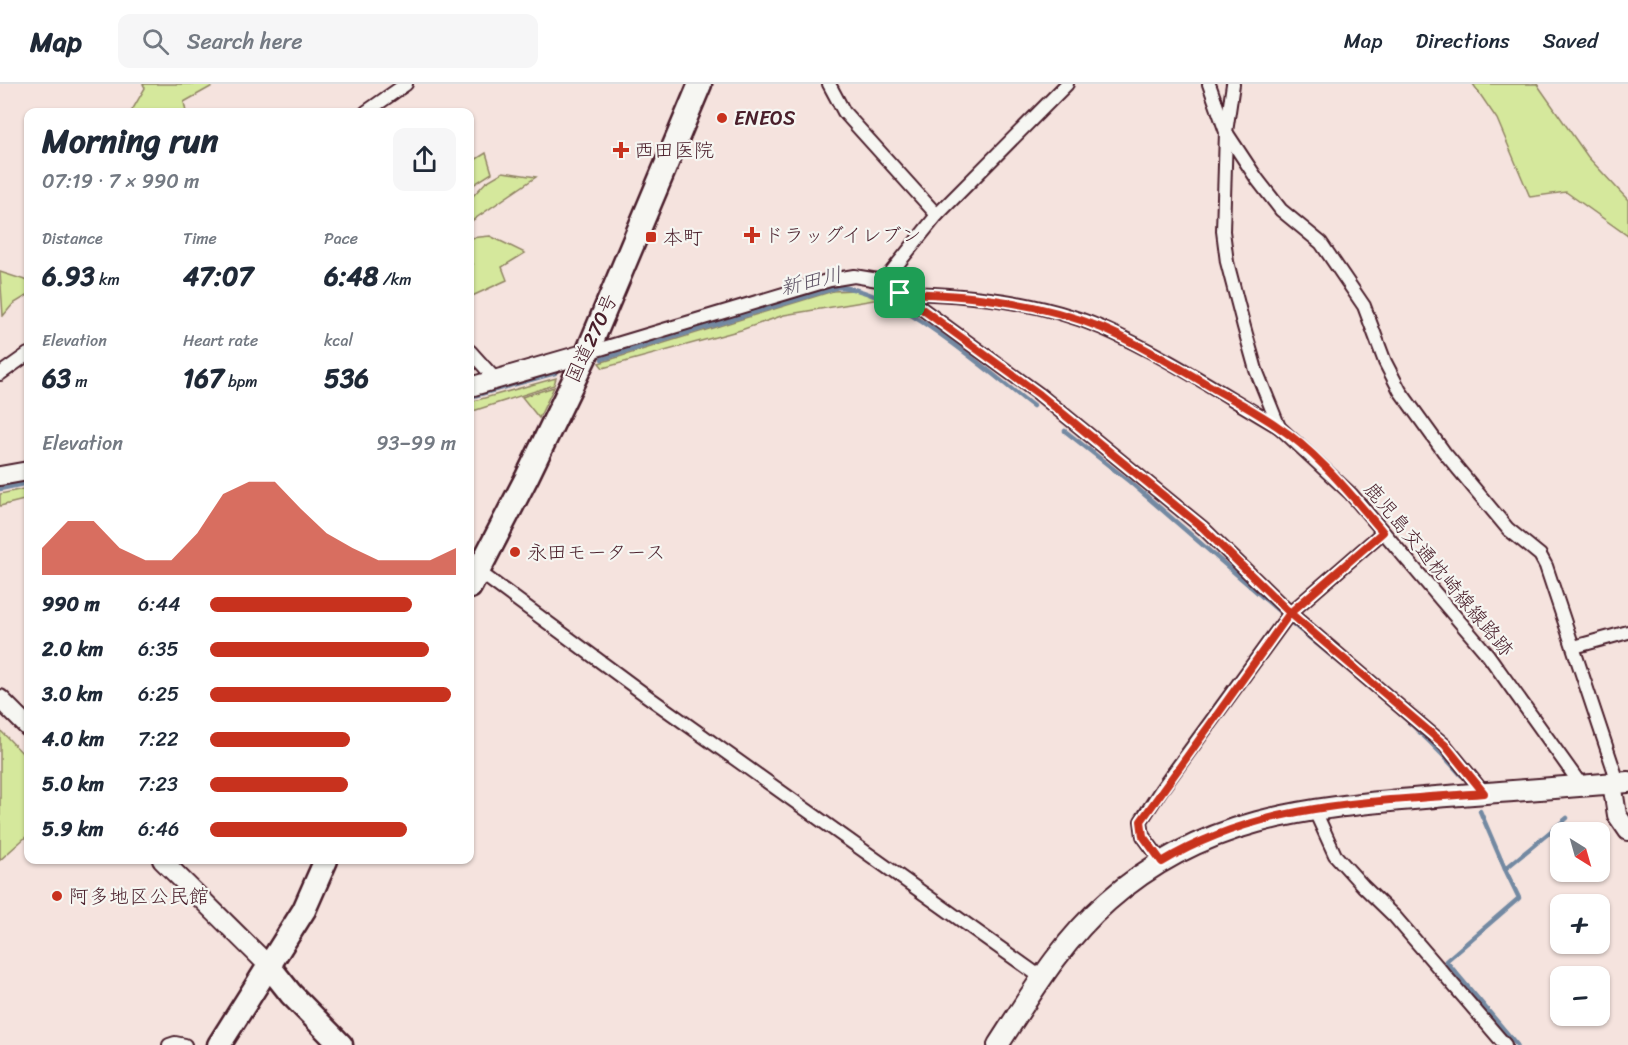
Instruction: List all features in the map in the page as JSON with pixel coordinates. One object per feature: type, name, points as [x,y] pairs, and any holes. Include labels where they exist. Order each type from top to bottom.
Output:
[{"type":"highway","name":"国道270号","points":[[474,579],[586,353],[700,84]]},
{"type":"highway","points":[[219,1045],[304,910],[324,864]]},
{"type":"highway","points":[[268,965],[291,994],[341,1045]]},
{"type":"main road","points":[[999,1045],[1058,955],[1108,901],[1162,862],[1218,834],[1250,822],[1314,809],[1619,782]]},
{"type":"street","points":[[372,108],[406,84]]},
{"type":"street","points":[[829,84],[844,112],[937,215]]},
{"type":"street","points":[[884,281],[937,215],[1067,84]]},
{"type":"street","points":[[1209,84],[1226,132],[1257,179],[1281,210],[1322,243],[1364,306],[1385,362],[1400,390],[1444,452],[1508,529],[1540,555],[1546,566],[1619,782],[1617,815],[1628,831]]},
{"type":"street","name":"鹿児島交通枕崎線線路跡","points":[[1233,84],[1226,132],[1222,214],[1227,262],[1256,370],[1279,427],[1331,473],[1488,655],[1581,785]]},
{"type":"street","points":[[474,386],[830,279],[854,276],[884,281],[1039,394],[1203,528],[1290,613],[1445,745],[1484,793]]},
{"type":"street","points":[[900,293],[952,295],[1011,302],[1055,312],[1101,328],[1148,350],[1279,427]]},
{"type":"street","points":[[474,355],[497,381]]},
{"type":"street","points":[[0,374],[24,357]]},
{"type":"street","points":[[0,476],[24,472]]},
{"type":"street","points":[[1162,862],[1143,836],[1141,821],[1290,613],[1383,532]]},
{"type":"street","points":[[474,579],[647,696],[1042,978]]},
{"type":"street","points":[[1574,647],[1628,632]]},
{"type":"street","points":[[0,699],[24,723]]},
{"type":"street","points":[[1314,809],[1335,855],[1395,917],[1505,1045]]},
{"type":"street","points":[[166,864],[268,965]]},
{"type":"street","points":[[169,1045],[175,1043],[185,1045]]},
{"type":"green space","points":[[143,84],[216,84],[184,102],[185,108],[133,108],[145,88]]},
{"type":"green space","points":[[1473,84],[1537,84],[1588,157],[1628,200],[1628,236],[1566,192],[1530,197],[1497,119]]},
{"type":"green space","points":[[486,153],[492,173],[474,184],[474,160]]},
{"type":"green space","points":[[503,172],[536,177],[474,219],[474,195],[486,182]]},
{"type":"green space","points":[[490,236],[525,253],[502,267],[507,280],[474,295],[474,238]]},
{"type":"green space","points":[[0,272],[24,280],[24,297],[13,304],[3,316]]},
{"type":"green space","points":[[855,290],[880,299],[784,315],[741,330],[603,368],[599,363],[833,291]]},
{"type":"green space","points":[[556,378],[554,385],[474,411],[474,401]]},
{"type":"green space","points":[[554,387],[539,418],[522,397]]},
{"type":"green space","points":[[24,489],[24,500],[0,506],[0,494]]},
{"type":"green space","points":[[0,730],[24,755],[24,839],[0,860]]},
{"type":"waterway","name":"新田川","points":[[602,359],[838,287],[861,291],[886,301],[913,316],[966,353],[1033,406]]},
{"type":"waterway","name":"新田川","points":[[474,396],[555,373]]},
{"type":"waterway","name":"新田川","points":[[1065,431],[1130,482],[1280,612]]},
{"type":"waterway","name":"新田川","points":[[0,489],[24,484]]},
{"type":"waterway","name":"新田川","points":[[1293,624],[1401,715],[1461,775]]},
{"type":"waterway","name":"新田川","points":[[1480,811],[1505,869],[1567,818]]},
{"type":"waterway","points":[[1505,869],[1519,898],[1446,961],[1517,1045]]},
{"type":"place","name":"ENEOS","points":[[722,118]]},
{"type":"place","name":"西田医院","points":[[621,150]]},
{"type":"place","name":"ドラッグイレブン","points":[[752,235]]},
{"type":"place","name":"本町","points":[[651,237]]},
{"type":"place","name":"永田モータース","points":[[515,552]]},
{"type":"place","name":"阿多地区公民館","points":[[57,896]]},
{"type":"route","points":[[900,293],[952,295],[1011,302],[1055,312],[1101,328],[1148,350],[1279,427],[1331,473],[1383,532],[1290,613],[1445,745],[1484,793],[1340,805],[1261,819],[1218,834],[1162,862],[1143,836],[1141,821],[1290,613],[1203,528],[1039,394],[900,293]]}]
